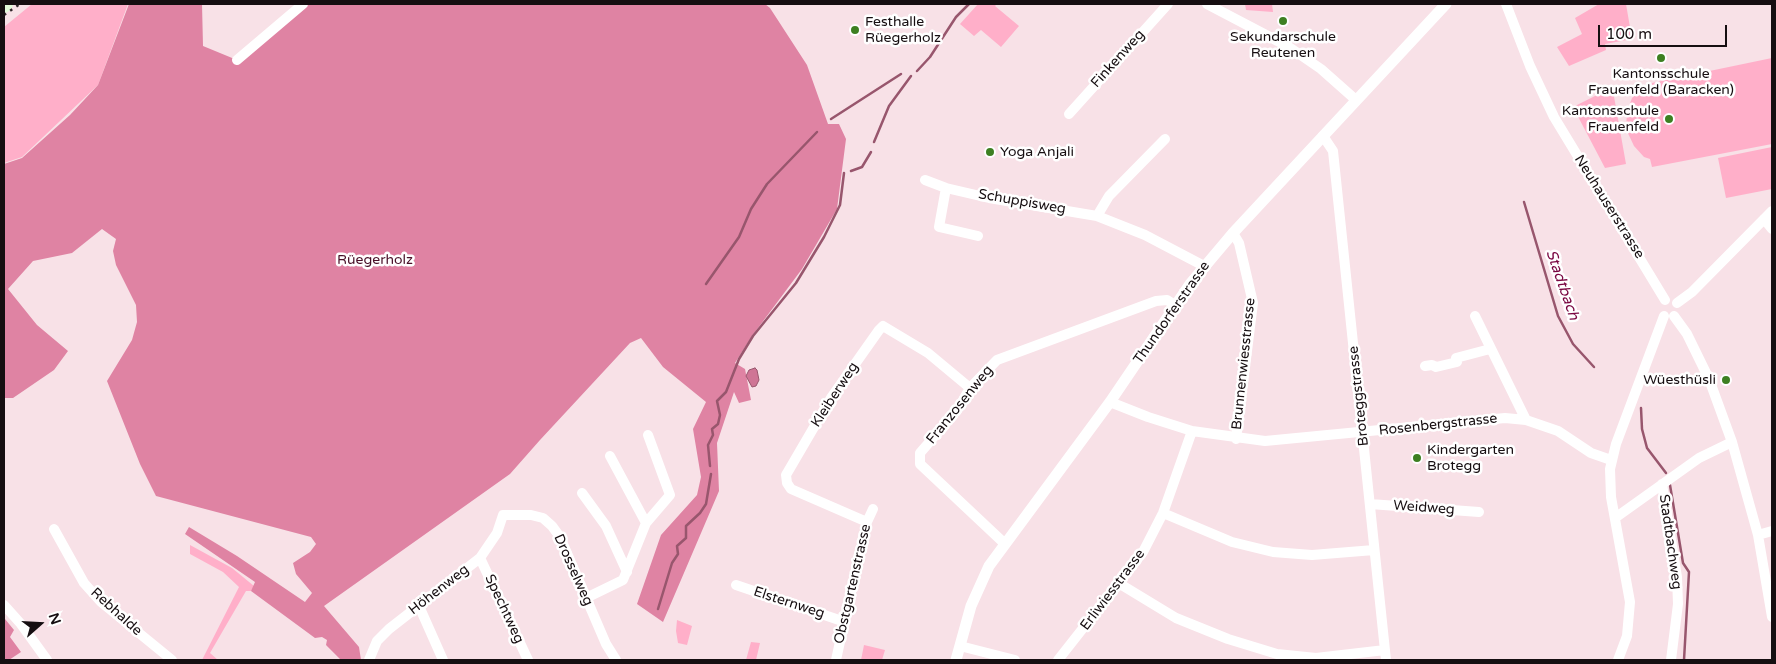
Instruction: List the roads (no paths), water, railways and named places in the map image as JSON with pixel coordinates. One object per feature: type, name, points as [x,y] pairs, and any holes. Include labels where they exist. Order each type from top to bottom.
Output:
[{"type":"street","points":[[237,60],[304,4]]},
{"type":"street","name":"Finkenweg","points":[[1068,114],[1168,4]]},
{"type":"street","points":[[1207,4],[1289,47],[1321,69],[1356,100]]},
{"type":"street","name":"Thundorferstrasse","points":[[956,660],[977,590],[1004,542],[1110,402],[1175,305],[1204,266],[1446,4]]},
{"type":"street","name":"Neuhauserstrasse","points":[[1506,4],[1530,66],[1554,117],[1665,300]]},
{"type":"street","name":"Broteggstrasse","points":[[1323,136],[1333,151],[1386,655]]},
{"type":"street","points":[[1097,216],[1109,196],[1164,139]]},
{"type":"street","name":"Schuppisweg","points":[[925,180],[946,188],[989,198],[1097,216],[1145,235],[1204,266]]},
{"type":"street","points":[[946,188],[939,227],[978,236]]},
{"type":"street","points":[[1677,303],[1692,292],[1772,211]]},
{"type":"street","points":[[1764,219],[1772,229]]},
{"type":"street","name":"Brunnenwiesstrasse","points":[[1233,233],[1239,242],[1253,303],[1236,439]]},
{"type":"street","points":[[1618,660],[1627,636],[1630,602],[1610,487],[1611,460],[1669,316],[1678,310],[1677,303],[1672,299],[1665,300],[1660,308],[1669,316],[1687,334],[1709,379],[1732,442],[1758,535],[1772,617]]},
{"type":"street","name":"Franzosenweg","points":[[1004,542],[920,464],[920,453],[958,409],[970,388],[992,364],[1008,355],[1156,301],[1167,300],[1175,305]]},
{"type":"street","points":[[1475,316],[1526,420]]},
{"type":"street","name":"Kleiberweg","points":[[867,522],[791,489],[787,483],[786,475],[831,398],[879,330],[883,326],[928,353],[970,388]]},
{"type":"street","points":[[1425,366],[1432,364],[1436,368],[1457,362],[1456,358],[1490,349]]},
{"type":"street","name":"Rosenbergstrasse","points":[[1110,402],[1192,431],[1236,439],[1265,441],[1505,418],[1526,420],[1558,431],[1591,453],[1611,460]]},
{"type":"street","name":"Erliwiesstrasse","points":[[1058,660],[1120,584],[1143,552],[1163,513],[1192,431]]},
{"type":"street","points":[[586,598],[623,580],[646,523],[670,496],[648,435]]},
{"type":"street","points":[[1615,518],[1698,458],[1732,442]]},
{"type":"street","points":[[610,456],[646,523]]},
{"type":"street","name":"Stadtbachweg","points":[[1662,484],[1677,577],[1678,604],[1671,660]]},
{"type":"street","points":[[582,494],[606,526],[627,572]]},
{"type":"street","name":"Weidweg","points":[[1370,504],[1479,512]]},
{"type":"street","name":"Obstgartenstrasse","points":[[836,660],[843,628],[842,622],[846,614],[867,522],[873,509]]},
{"type":"street","points":[[1163,513],[1232,542],[1273,552],[1312,554],[1374,550]]},
{"type":"street","name":"Höhenweg","points":[[369,660],[377,641],[480,558],[497,533],[503,515]]},
{"type":"street","name":"Drosselweg","points":[[503,515],[531,515],[543,518],[552,526],[560,537],[606,644],[616,660]]},
{"type":"street","name":"Rebhalde","points":[[54,529],[84,583],[102,602],[172,660]]},
{"type":"street","points":[[1758,535],[1772,531]]},
{"type":"street","name":"Spechtweg","points":[[480,558],[528,660]]},
{"type":"street","points":[[1120,584],[1176,618],[1228,640],[1276,654],[1316,658],[1386,655]]},
{"type":"street","name":"Elsternweg","points":[[736,585],[842,622]]},
{"type":"street","points":[[4,605],[48,660]]},
{"type":"street","points":[[419,606],[443,660]]},
{"type":"street","points":[[960,646],[1015,660]]},
{"type":"waterway","points":[[917,71],[930,57],[956,17],[969,4]]},
{"type":"waterway","points":[[831,119],[901,74]]},
{"type":"waterway","points":[[874,142],[889,106],[911,76]]},
{"type":"waterway","points":[[706,284],[739,237],[751,209],[767,184],[817,132]]},
{"type":"waterway","points":[[851,171],[862,167],[871,152]]},
{"type":"waterway","points":[[710,466],[708,445],[713,435],[712,429],[718,424],[720,415],[717,401],[726,392],[739,359],[753,336],[796,283],[824,237],[840,205],[844,173]]},
{"type":"waterway","name":"Stadtbach","points":[[1524,202],[1558,316],[1573,344],[1594,367]]},
{"type":"waterway","name":"Stadtbach","points":[[1641,408],[1642,429],[1647,448],[1666,473]]},
{"type":"waterway","points":[[658,609],[672,563],[678,554],[677,546],[686,538],[686,526],[700,513],[706,504],[711,474]]},
{"type":"waterway","name":"Stadtbach","points":[[1670,485],[1683,563],[1689,572],[1684,660]]},
{"type":"railway","points":[[4,15],[20,4]]},
{"type":"place","name":"Sekundarschule Reutenen","points":[[1283,21]]},
{"type":"place","name":"Festhalle Rüegerholz","points":[[855,30]]},
{"type":"place","name":"Kantonsschule Frauenfeld (Baracken)","points":[[1661,58]]},
{"type":"place","name":"Kantonsschule Frauenfeld","points":[[1669,119]]},
{"type":"place","name":"Yoga Anjali","points":[[990,152]]},
{"type":"place","name":"Wüesthüsli","points":[[1726,380]]},
{"type":"place","name":"Kindergarten Brotegg","points":[[1417,458]]},
{"type":"park label","name":"Rüegerholz","points":[[375,260]]}]
